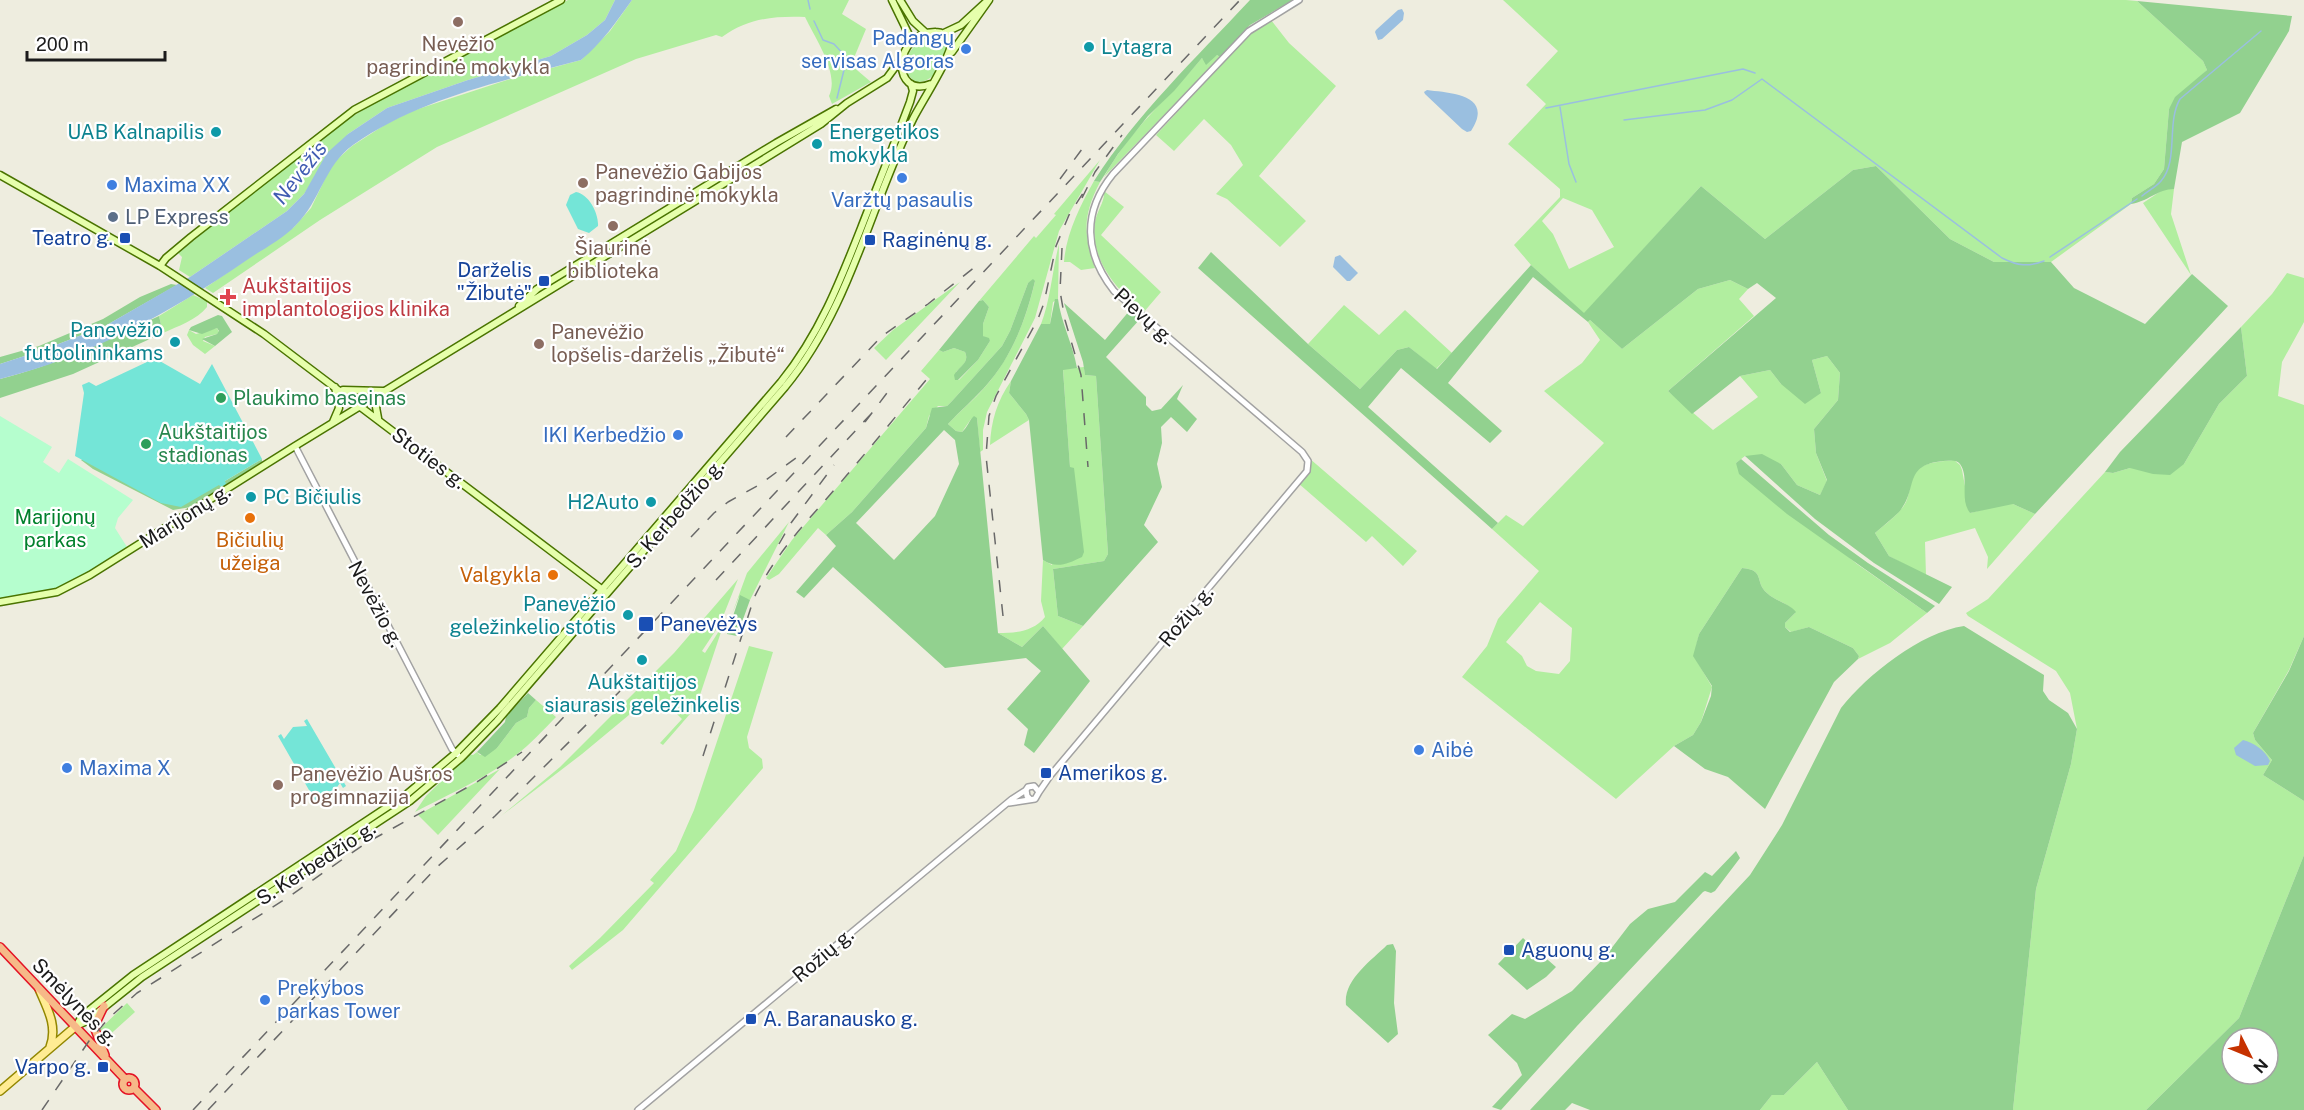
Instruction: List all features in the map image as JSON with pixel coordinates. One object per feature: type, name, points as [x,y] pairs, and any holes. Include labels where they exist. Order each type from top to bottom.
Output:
[{"type":"highway","name":"Smėlynės g.","points":[[0,947],[125,1079],[123,1084],[125,1089],[134,1089],[156,1110]]},
{"type":"highway","points":[[104,1006],[94,1027],[107,1060]]},
{"type":"main road","points":[[160,266],[190,237],[354,110],[561,0]]},
{"type":"main road","points":[[887,78],[901,59],[909,35],[892,0]]},
{"type":"main road","points":[[900,0],[913,21],[926,33]]},
{"type":"main road","points":[[906,48],[916,38],[926,33],[944,33],[961,25],[988,0]]},
{"type":"main road","points":[[901,59],[904,76],[911,84],[920,87],[931,84],[988,0]]},
{"type":"main road","points":[[944,33],[951,44],[949,55]]},
{"type":"main road","points":[[887,78],[896,75],[904,76]]},
{"type":"main road","name":"Marijonų g.","points":[[0,602],[47,594],[76,584],[516,311],[537,289],[807,124],[847,104],[887,78]]},
{"type":"main road","name":"S. Kerbedžio g.","points":[[872,209],[910,102],[913,91],[911,84]]},
{"type":"main road","name":"S. Kerbedžio g.","points":[[0,1091],[76,1026],[87,1021],[142,976],[410,801],[497,721],[604,591],[732,443],[792,368],[817,330],[837,290],[906,133],[931,84]]},
{"type":"main road","name":"Stoties g.","points":[[0,175],[160,266],[264,334],[604,591]]},
{"type":"main road","points":[[333,424],[339,408],[337,388],[358,392],[385,391]]},
{"type":"main road","points":[[380,421],[376,415],[376,407],[385,391]]},
{"type":"main road","name":"S. Kerbedžio g.","points":[[76,1026],[82,1016],[132,975],[407,794],[458,756]]},
{"type":"main road","points":[[38,987],[53,1027],[54,1036],[50,1049]]},
{"type":"street","name":"Pievų g.","points":[[1298,483],[1308,466],[1308,461],[1302,452],[1121,298],[1100,270],[1090,228],[1096,202],[1113,174],[1249,31],[1299,0]]},
{"type":"street","name":"Nevėžio g.","points":[[296,446],[458,756]]},
{"type":"street","name":"Rožių g.","points":[[1039,792],[1050,776],[1298,483]]},
{"type":"street","name":"Rožių g.","points":[[1032,786],[1050,776]]},
{"type":"street","points":[[1009,802],[1030,799],[1037,797],[1038,788],[1032,786],[1026,790],[1026,796],[1030,799]]},
{"type":"street","name":"Rožių g.","points":[[638,1110],[1026,790]]},
{"type":"green space","points":[[568,0],[615,0],[605,20],[587,35],[551,56],[468,80],[387,108],[348,134],[304,194],[287,211],[190,277],[179,270],[182,257],[178,253],[334,128],[371,105]]},
{"type":"green space","points":[[632,0],[849,0],[842,14],[866,29],[851,65],[871,82],[832,104],[829,96],[832,87],[829,67],[805,17],[772,18],[752,22],[722,37],[716,35],[636,59],[437,147],[320,220],[213,293],[205,288],[294,227],[311,208],[332,164],[352,146],[386,124],[412,111],[507,80],[581,60],[610,31]]},
{"type":"green space","points":[[1250,0],[1293,0],[1250,25],[1220,57],[1217,55],[1206,65],[1202,58],[1174,91],[1148,116],[1118,154],[1100,182],[1094,181],[1148,110]]},
{"type":"green space","points":[[1503,0],[2137,1],[2203,61],[2207,70],[2169,109],[2164,169],[2154,184],[2132,198],[2131,204],[2051,262],[1994,262],[1950,239],[1876,166],[1853,170],[1765,239],[1701,186],[1584,314],[1531,265],[1514,245],[1560,197],[1560,189],[1508,144],[1546,104],[1526,85],[1558,51]],"holes":[[[1563,198],[1592,210],[1614,247],[1569,269],[1553,234],[1542,221]]]},
{"type":"green space","points":[[2137,1],[2292,16],[2289,31],[2240,113],[2182,142],[2174,189],[2131,204],[2132,198],[2154,184],[2164,169],[2169,109],[2175,97],[2207,70],[2203,61]]},
{"type":"green space","points":[[1271,20],[1289,43],[1336,86],[1259,176],[1306,221],[1280,247],[1227,199],[1216,194],[1243,165],[1231,145],[1204,119],[1174,151],[1156,135],[1251,33]]},
{"type":"green space","points":[[932,36],[942,37],[947,41],[948,47],[944,61],[929,79],[917,82],[906,70],[905,63],[918,43]]},
{"type":"green space","points":[[1217,55],[1220,57],[1104,177],[1137,129],[1202,58],[1204,60]]},
{"type":"green space","points":[[767,152],[768,154],[543,292],[541,290]]},
{"type":"green space","points":[[1100,160],[1059,231],[1035,318],[987,412],[983,430],[983,450],[980,452],[977,418],[971,419],[962,432],[956,431],[948,424],[981,392],[1003,363],[1017,337],[1035,281],[1028,283],[1002,346],[947,406],[938,406],[929,416],[926,428],[852,512],[826,535],[818,528],[779,574],[769,580],[766,578],[792,540],[930,379],[921,371],[939,350],[943,352],[954,348],[965,352],[966,360],[956,372],[956,380],[959,380],[978,360],[990,341],[983,336],[983,324],[989,307],[983,300],[979,301],[1034,236],[1036,238],[1056,215],[1054,214]]},
{"type":"green space","points":[[1876,166],[1950,239],[1994,262],[2051,262],[2074,288],[2145,324],[2192,274],[2228,306],[2035,514],[2013,504],[1970,513],[1965,501],[1963,470],[1956,461],[1930,463],[1916,473],[1909,495],[1899,512],[1875,533],[1889,556],[1952,587],[1939,604],[1874,563],[1815,519],[1745,456],[1762,454],[1781,464],[1797,485],[1820,495],[1827,480],[1816,453],[1814,429],[1838,400],[1840,373],[1827,356],[1812,360],[1821,393],[1805,404],[1781,384],[1770,370],[1740,376],[1692,414],[1668,391],[1776,298],[1757,283],[1748,289],[1730,280],[1698,289],[1622,349],[1590,320],[1588,322],[1533,277],[1448,383],[1502,431],[1490,443],[1401,368],[1368,407],[1498,523],[1492,529],[1198,268],[1211,252],[1308,344],[1360,389],[1397,350],[1409,347],[1437,369],[1531,265],[1584,313],[1701,186],[1765,239],[1853,170]]},
{"type":"green space","points":[[1094,181],[1100,182],[1090,204],[1087,234],[1095,268],[1081,270],[1070,262],[1064,262],[1065,252],[1074,220]]},
{"type":"green space","points":[[2164,189],[2174,189],[2171,214],[2191,275],[2143,203]]},
{"type":"green space","points":[[1104,191],[1124,207],[1101,235],[1161,292],[1143,313],[1115,284],[1096,249],[1095,222]]},
{"type":"green space","points":[[1059,244],[1058,299],[1053,302],[1050,324],[1041,324],[1047,304]]},
{"type":"green space","points":[[2287,273],[2304,278],[2304,322],[2282,362],[2278,396],[2304,405],[2304,636],[2289,670],[2253,733],[2255,740],[2272,760],[2263,775],[2304,801],[2304,855],[2239,1018],[2231,1026],[2220,1026],[2220,1037],[2146,1110],[2013,1110],[2036,889],[2071,764],[2077,729],[2070,693],[2056,671],[1966,613],[1988,599],[2105,472],[2113,473],[2130,468],[2184,464],[2219,404],[2247,376],[2241,327],[2272,294]]},
{"type":"green space","points":[[1033,279],[1035,281],[1017,338],[1003,364],[984,388],[948,424],[956,431],[962,432],[974,416],[977,418],[998,633],[1022,647],[1043,626],[1090,681],[1034,753],[1024,745],[1028,729],[1007,709],[1041,671],[1026,658],[945,668],[833,567],[804,598],[796,592],[836,546],[826,535],[852,512],[926,428],[932,408],[947,406],[1002,346],[1028,283]],"holes":[[[944,430],[955,440],[959,464],[935,516],[894,560],[856,523]]]},
{"type":"green space","points":[[1730,280],[1748,289],[1739,299],[1754,316],[1668,391],[1713,430],[1758,397],[1740,376],[1770,370],[1781,384],[1821,393],[1812,360],[1827,356],[1840,373],[1838,400],[1814,429],[1816,453],[1827,481],[1820,495],[1797,485],[1781,464],[1745,456],[1736,463],[1857,564],[1927,613],[1890,643],[1858,659],[1859,656],[1853,648],[1809,627],[1791,632],[1785,627],[1785,623],[1795,613],[1793,610],[1763,589],[1754,571],[1742,568],[1699,634],[1694,656],[1712,687],[1701,722],[1693,735],[1674,746],[1616,799],[1462,677],[1487,646],[1498,619],[1539,571],[1492,529],[1506,515],[1523,526],[1604,443],[1544,391],[1582,363],[1600,340],[1588,322],[1590,320],[1622,349],[1698,289]],"holes":[[[1540,602],[1572,628],[1570,661],[1559,674],[1536,671],[1527,666],[1522,656],[1506,642]]]},
{"type":"green space","points":[[960,282],[886,360],[874,348],[893,330]]},
{"type":"green space","points":[[171,284],[177,285],[105,326],[0,364],[0,357],[39,346],[103,319],[140,297]]},
{"type":"green space","points":[[193,295],[207,301],[207,307],[193,319],[163,333],[159,316]]},
{"type":"green space","points":[[1055,299],[1058,299],[1077,368],[1063,370],[1070,467],[1074,468],[1084,552],[1082,557],[1058,565],[1043,560],[1029,420],[1009,393],[1011,381],[1041,324],[1050,324]]},
{"type":"green space","points":[[983,300],[989,307],[983,324],[983,336],[989,338],[990,341],[978,360],[958,380],[955,380],[954,375],[966,359],[965,352],[954,348],[943,352],[939,350],[979,301]]},
{"type":"green space","points":[[1064,303],[1105,340],[1130,310],[1140,319],[1106,357],[1146,397],[1146,405],[1152,411],[1161,409],[1183,385],[1177,399],[1197,419],[1187,432],[1171,417],[1161,427],[1162,443],[1157,464],[1162,487],[1144,525],[1158,542],[1083,626],[1058,616],[1053,569],[1104,561],[1108,554],[1096,376],[1085,375]]},
{"type":"green space","points":[[1344,305],[1379,335],[1405,310],[1452,353],[1436,369],[1409,347],[1397,350],[1360,389],[1308,344]]},
{"type":"green space","points":[[218,315],[222,316],[232,332],[215,346],[202,339],[217,334],[219,331],[217,328],[202,334],[189,330],[191,327]]},
{"type":"green space","points":[[159,316],[163,333],[73,374],[0,398],[0,379],[61,359]]},
{"type":"green space","points":[[2241,327],[2247,376],[2219,404],[2184,464],[2170,475],[2153,474],[2130,468],[2113,473],[2105,472],[2120,452]]},
{"type":"green space","points":[[217,328],[219,332],[217,334],[205,337],[203,341],[215,346],[205,354],[193,345],[187,335],[189,330],[196,334]]},
{"type":"green space","points":[[1084,367],[1085,375],[1096,376],[1108,554],[1104,561],[1053,569],[1058,616],[1083,626],[1062,649],[1043,626],[1022,647],[998,633],[1029,629],[1045,617],[1041,601],[1043,560],[1052,565],[1074,468],[1070,468],[1063,369]]},
{"type":"green space","points":[[1011,381],[1009,393],[1029,420],[990,445],[996,412]]},
{"type":"green space","name":"Marijonų parkas","points":[[0,416],[52,447],[43,462],[59,473],[68,459],[133,500],[118,518],[115,528],[127,547],[91,571],[56,589],[0,599]]},
{"type":"green space","points":[[1302,452],[1417,551],[1403,566],[1372,536],[1366,542],[1298,483],[1308,466]]},
{"type":"green space","points":[[262,459],[262,462],[191,507],[173,510],[93,469],[81,460],[225,481]]},
{"type":"green space","points":[[1741,459],[1829,535],[1935,606],[1927,613],[1787,514],[1739,474],[1736,463]]},
{"type":"green space","points":[[1954,460],[1962,470],[1970,513],[2013,504],[2035,514],[1987,569],[1988,557],[1975,528],[1925,542],[1926,576],[1889,556],[1875,533],[1903,507],[1912,479],[1919,469],[1930,463]]},
{"type":"green space","points":[[789,522],[750,600],[739,597],[732,614],[747,573]]},
{"type":"green space","points":[[1742,568],[1754,571],[1767,593],[1796,612],[1785,623],[1785,627],[1790,632],[1809,627],[1853,648],[1859,656],[1834,682],[1765,809],[1728,777],[1705,769],[1674,746],[1693,735],[1701,722],[1711,696],[1712,686],[1693,656],[1699,634]]},
{"type":"green space","points":[[738,579],[720,624],[702,651],[705,653],[724,623],[696,707],[663,745],[660,743],[682,719],[669,706],[664,708],[641,705],[501,816],[560,767],[674,653]]},
{"type":"green space","points":[[740,595],[750,600],[737,636],[727,634]]},
{"type":"green space","points":[[1964,626],[2044,675],[2043,691],[2049,700],[2068,713],[2077,729],[2071,764],[2036,889],[2013,1110],[1848,1110],[1817,1062],[1784,1095],[1772,1095],[1760,1110],[1590,1110],[1572,1103],[1565,1110],[1530,1110],[1750,875],[1782,825],[1841,708],[1852,695],[1880,669],[1913,646],[1947,630]]},
{"type":"green space","points":[[2304,636],[2304,801],[2263,775],[2272,760],[2255,740],[2253,733],[2289,671]]},
{"type":"green space","points":[[749,646],[773,652],[747,737],[749,748],[762,759],[763,768],[623,930],[572,970],[569,966],[654,883],[650,880],[676,851],[694,810]]},
{"type":"green space","points":[[528,693],[536,700],[529,708],[527,717],[516,723],[497,748],[485,757],[477,752],[505,722],[506,716]]},
{"type":"green space","points":[[536,700],[556,717],[532,742],[492,772],[415,812],[426,796],[469,754],[473,755],[477,752],[480,755],[497,748],[516,723],[527,717],[529,708]]},
{"type":"green space","points":[[500,769],[438,835],[418,815]]},
{"type":"green space","points":[[1736,851],[1740,858],[1715,891],[1703,892],[1501,1110],[1492,1107],[1522,1075],[1517,1063],[1488,1035],[1512,1014],[1525,1019],[1572,991],[1604,958],[1630,924],[1648,909],[1675,902],[1705,872],[1712,876]]},
{"type":"green space","points":[[2304,855],[2304,1110],[2146,1110],[2220,1037],[2220,1086],[2280,1086],[2280,1026],[2231,1026],[2239,1018]]},
{"type":"green space","points":[[1523,938],[1556,967],[1527,990],[1498,964]]},
{"type":"green space","points":[[1393,944],[1396,951],[1394,1003],[1398,1034],[1388,1043],[1346,1005],[1346,996],[1353,979],[1359,972],[1387,945]]},
{"type":"green space","points":[[127,1003],[135,1012],[104,1040],[99,1030]]},
{"type":"green space","points":[[1817,1062],[1848,1110],[1760,1110],[1772,1095],[1784,1095]]},
{"type":"shaded area","points":[[615,0],[632,0],[602,39],[581,60],[463,93],[406,115],[379,129],[343,153],[304,215],[271,245],[187,299],[127,331],[65,359],[0,379],[0,364],[105,326],[190,277],[287,211],[304,194],[327,153],[348,134],[387,108],[468,80],[551,56],[587,35],[605,20]]},
{"type":"shaded area","points":[[1402,9],[1403,20],[1378,40],[1376,30]]},
{"type":"shaded area","points":[[1427,90],[1447,92],[1466,98],[1473,103],[1477,109],[1477,119],[1471,131],[1467,132],[1462,129],[1425,94]]},
{"type":"shaded area","points":[[576,192],[589,200],[597,216],[598,226],[589,233],[578,229],[566,205],[570,195]]},
{"type":"shaded area","points":[[1340,255],[1358,273],[1350,281],[1347,281],[1333,267],[1335,257]]},
{"type":"shaded area","points":[[151,356],[200,384],[212,364],[262,459],[225,481],[226,484],[221,487],[219,485],[181,507],[161,503],[75,456],[84,393],[82,385],[89,382],[96,386],[149,361]]},
{"type":"shaded area","points":[[307,719],[346,786],[343,788],[340,783],[332,794],[318,796],[321,802],[317,804],[278,736],[281,734],[284,739],[293,727],[307,726],[304,721]]},
{"type":"shaded area","points":[[2243,740],[2262,750],[2270,761],[2268,765],[2255,766],[2236,755],[2234,748]]},
{"type":"waterway","points":[[808,0],[810,9]]},
{"type":"waterway","points":[[814,21],[823,40],[834,44],[847,58],[837,98]]},
{"type":"waterway","points":[[2142,196],[2159,183],[2170,163],[2174,119],[2180,99],[2261,31]]},
{"type":"waterway","points":[[1546,108],[1743,69],[1755,73]]},
{"type":"waterway","points":[[1624,120],[1705,110],[1732,100],[1762,79],[2002,258],[2023,265],[2044,261]]},
{"type":"waterway","points":[[1560,107],[1569,164],[1576,182]]},
{"type":"waterway","points":[[2050,257],[2137,199]]},
{"type":"railway","points":[[193,1110],[1240,0]]},
{"type":"railway","points":[[1082,198],[1095,172],[1122,135]]},
{"type":"railway","points":[[1060,179],[1088,141]]},
{"type":"railway","points":[[1003,616],[986,456],[989,416],[996,396],[1038,319],[1044,303],[1056,246],[1069,215],[1085,190]]},
{"type":"railway","points":[[1062,248],[1060,291],[1065,320],[1081,375],[1088,467]]},
{"type":"railway","points":[[786,437],[882,336],[928,304],[980,263]]},
{"type":"railway","points":[[703,756],[754,598],[762,582],[791,540],[926,380]]},
{"type":"railway","points":[[865,422],[887,393]]},
{"type":"railway","points":[[716,580],[871,414]]},
{"type":"railway","points":[[691,537],[728,502],[759,485],[800,455]]},
{"type":"railway","points":[[779,544],[791,523],[834,465]]},
{"type":"railway","points":[[208,1110],[437,867],[495,816],[630,681]]},
{"type":"railway","points":[[42,1110],[89,1041],[109,1018],[137,993],[287,898],[366,843],[477,782],[522,752]]},
{"type":"place","name":"Nevėžio pagrindinė mokykla","points":[[458,22]]},
{"type":"place","name":"Lytagra","points":[[1089,47]]},
{"type":"place","name":"Padangų servisas Algoras","points":[[966,49]]},
{"type":"place","name":"UAB Kalnapilis","points":[[216,132]]},
{"type":"place","name":"Energetikos mokykla","points":[[817,144]]},
{"type":"place","name":"Varžtų pasaulis","points":[[902,178]]},
{"type":"place","name":"Panevėžio Gabijos pagrindinė mokykla","points":[[583,183]]},
{"type":"place","name":"Maxima XX","points":[[112,185]]},
{"type":"place","name":"LP Express","points":[[113,217]]},
{"type":"place","name":"Šiaurinė biblioteka","points":[[613,226]]},
{"type":"place","name":"Teatro g.","points":[[125,238]]},
{"type":"place","name":"Raginėnų g.","points":[[870,240]]},
{"type":"place","name":"Darželis \"Žibutė\"","points":[[544,281]]},
{"type":"place","name":"Aukštaitijos implantologijos klinika","points":[[228,297]]},
{"type":"place","name":"Panevėžio futbolininkams","points":[[175,342]]},
{"type":"place","name":"Panevėžio lopšelis-darželis „Žibutė“","points":[[539,344]]},
{"type":"place","name":"Plaukimo baseinas","points":[[221,398]]},
{"type":"place","name":"IKI Kerbedžio","points":[[678,435]]},
{"type":"place","name":"Aukštaitijos stadionas","points":[[146,444]]},
{"type":"place","name":"PC Bičiulis","points":[[251,497]]},
{"type":"place","name":"H2Auto","points":[[651,502]]},
{"type":"place","name":"Bičiulių užeiga","points":[[250,518]]},
{"type":"place","name":"Valgykla","points":[[553,575]]},
{"type":"place","name":"Panevėžio geležinkelio stotis","points":[[628,615]]},
{"type":"place","name":"Panevėžys","points":[[646,624]]},
{"type":"place","name":"Aukštaitijos siaurasis geležinkelis","points":[[642,660]]},
{"type":"place","name":"Aibė","points":[[1419,750]]},
{"type":"place","name":"Maxima X","points":[[67,768]]},
{"type":"place","name":"Amerikos g.","points":[[1046,773]]},
{"type":"place","name":"Panevėžio Aušros progimnazija","points":[[278,785]]},
{"type":"place","name":"Aguonų g.","points":[[1509,950]]},
{"type":"place","name":"Prekybos parkas Tower","points":[[265,1000]]},
{"type":"place","name":"A. Baranausko g.","points":[[751,1019]]},
{"type":"place","name":"Varpo g.","points":[[103,1067]]},
{"type":"water label","name":"Nevėžis","points":[[300,173]]}]
